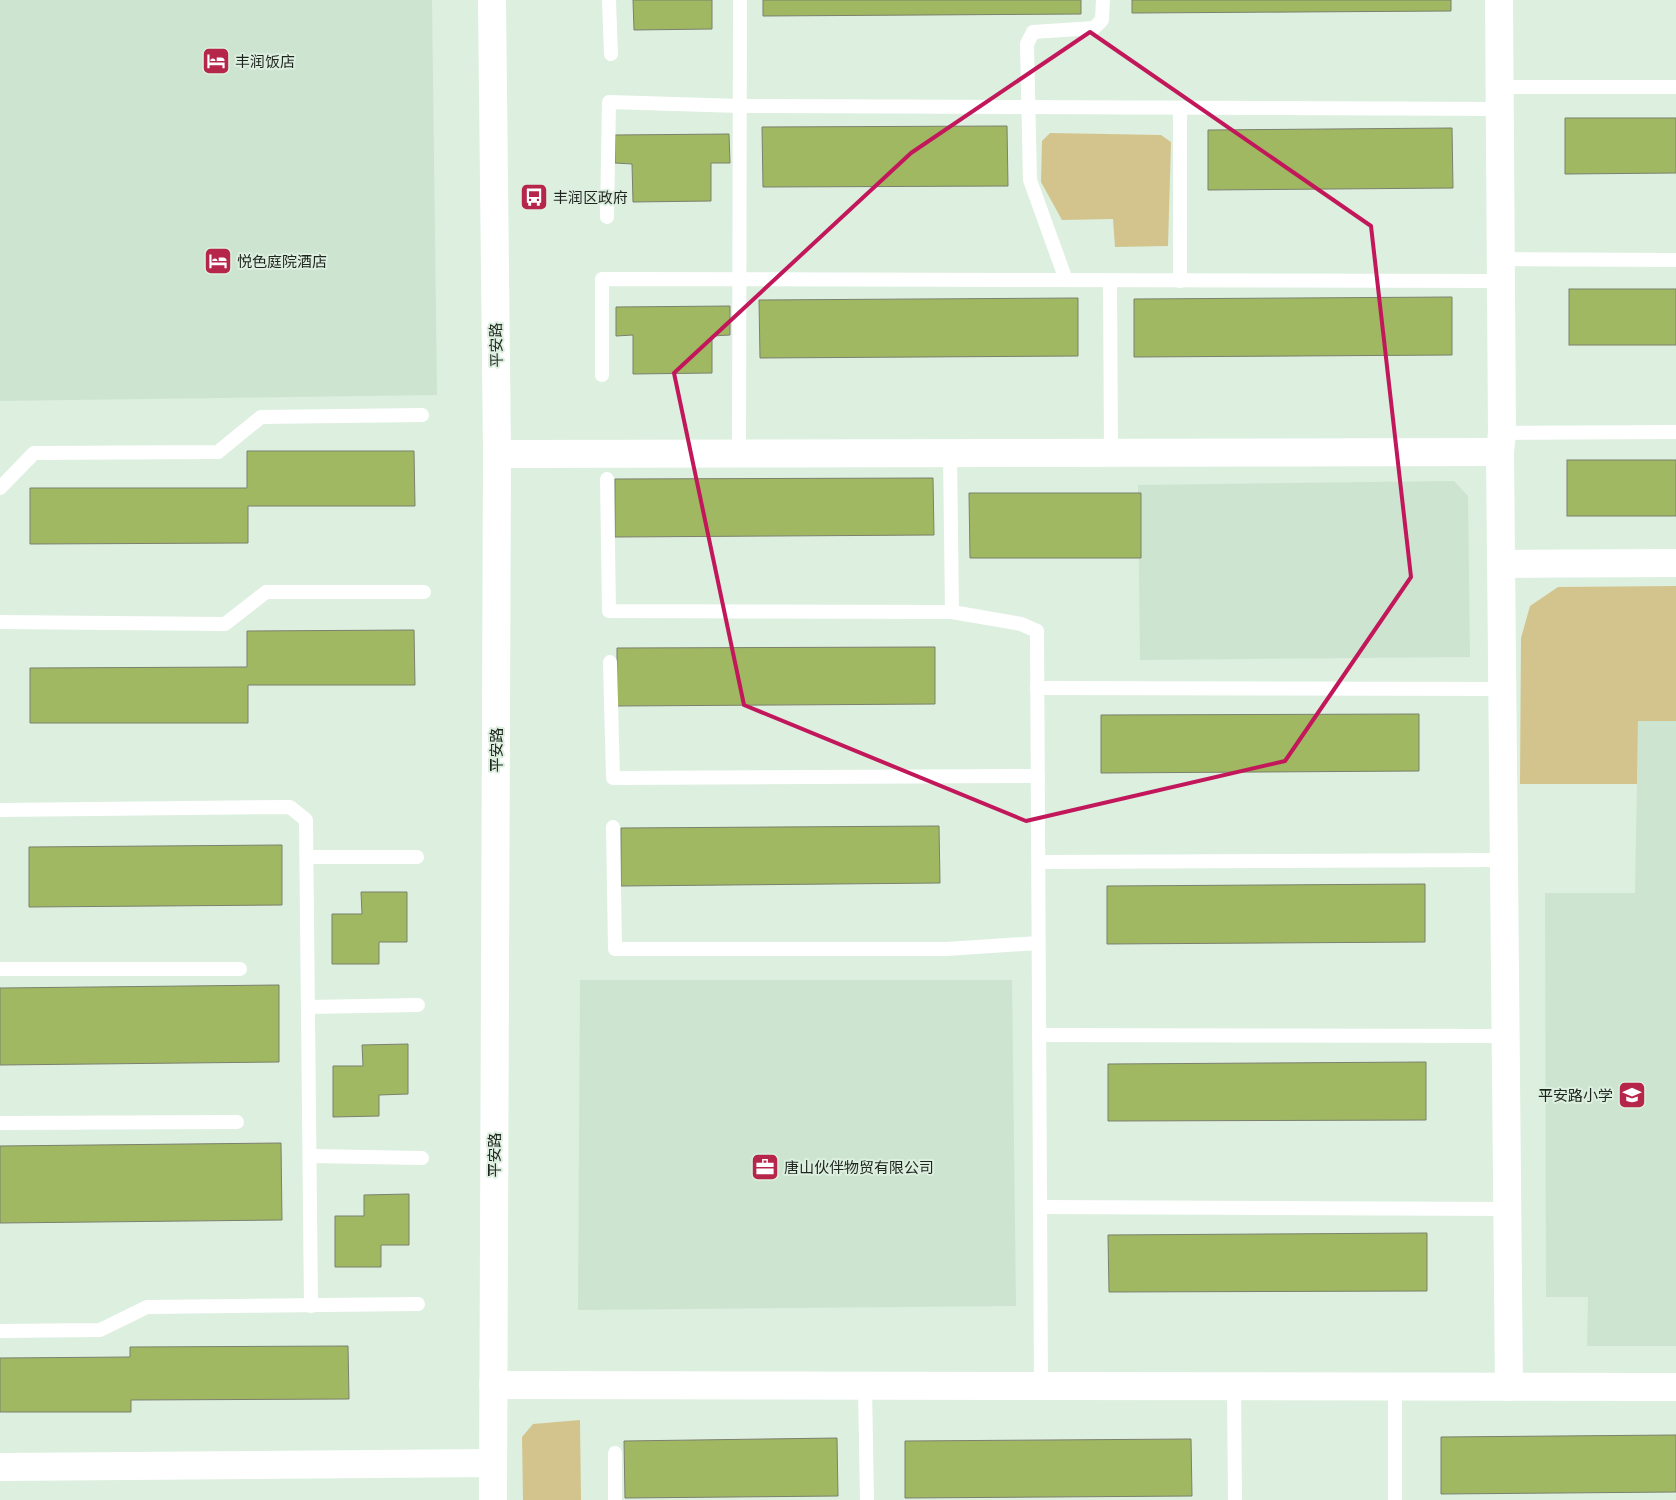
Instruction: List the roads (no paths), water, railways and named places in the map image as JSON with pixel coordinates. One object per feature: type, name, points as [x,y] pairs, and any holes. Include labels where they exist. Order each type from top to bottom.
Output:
[{"type":"street","name":"平安路","points":[[492,0],[497,454],[493,1500]]},
{"type":"street","points":[[1500,0],[1500,270],[1508,1387]]},
{"type":"street","points":[[497,454],[1111,452],[1501,442]]},
{"type":"street","points":[[1502,564],[1676,563]]},
{"type":"street","points":[[493,1385],[1676,1387]]},
{"type":"street","points":[[0,1467],[493,1463]]},
{"type":"lane","points":[[609,0],[611,54]]},
{"type":"lane","points":[[739,453],[740,0]]},
{"type":"lane","points":[[1066,280],[1030,180],[1026,107],[1027,44],[1033,32],[1094,28],[1102,20],[1103,0]]},
{"type":"lane","points":[[606,217],[608,102],[740,106],[1180,108],[1500,98],[1676,87]]},
{"type":"lane","points":[[1180,108],[1180,281]]},
{"type":"lane","points":[[602,375],[602,279],[1180,281],[1500,270],[1676,260]]},
{"type":"lane","points":[[1110,281],[1111,452]]},
{"type":"lane","points":[[0,488],[34,453],[218,452],[261,417],[422,415]]},
{"type":"lane","points":[[1501,442],[1676,432]]},
{"type":"lane","points":[[950,453],[952,612]]},
{"type":"lane","points":[[607,479],[610,611],[952,612],[1021,624],[1037,631],[1040,862],[1038,943],[1041,1386]]},
{"type":"lane","points":[[0,622],[225,624],[266,592],[424,592]]},
{"type":"lane","points":[[610,662],[613,778],[1038,776]]},
{"type":"lane","points":[[1038,688],[1503,689]]},
{"type":"lane","points":[[0,810],[290,807],[306,820],[308,857],[311,1306]]},
{"type":"lane","points":[[613,827],[615,949],[946,949],[1038,943]]},
{"type":"lane","points":[[308,857],[417,857]]},
{"type":"lane","points":[[1040,862],[1505,860]]},
{"type":"lane","points":[[0,969],[240,969]]},
{"type":"lane","points":[[309,1007],[418,1005]]},
{"type":"lane","points":[[1039,1035],[1506,1036]]},
{"type":"lane","points":[[0,1123],[237,1122]]},
{"type":"lane","points":[[310,1156],[422,1158]]},
{"type":"lane","points":[[1040,1207],[1507,1209]]},
{"type":"lane","points":[[0,1331],[100,1330],[147,1307],[418,1304]]},
{"type":"lane","points":[[865,1386],[867,1500]]},
{"type":"lane","points":[[1234,1387],[1235,1500]]},
{"type":"lane","points":[[1395,1387],[1396,1500]]},
{"type":"lane","points":[[615,1453],[615,1500]]},
{"type":"place","name":"丰润饭店","points":[[216,61]]},
{"type":"place","name":"丰润区政府","points":[[534,197]]},
{"type":"place","name":"悦色庭院酒店","points":[[218,261]]},
{"type":"place","name":"平安路小学","points":[[1632,1095]]},
{"type":"place","name":"唐山伙伴物贸有限公司","points":[[765,1167]]}]
